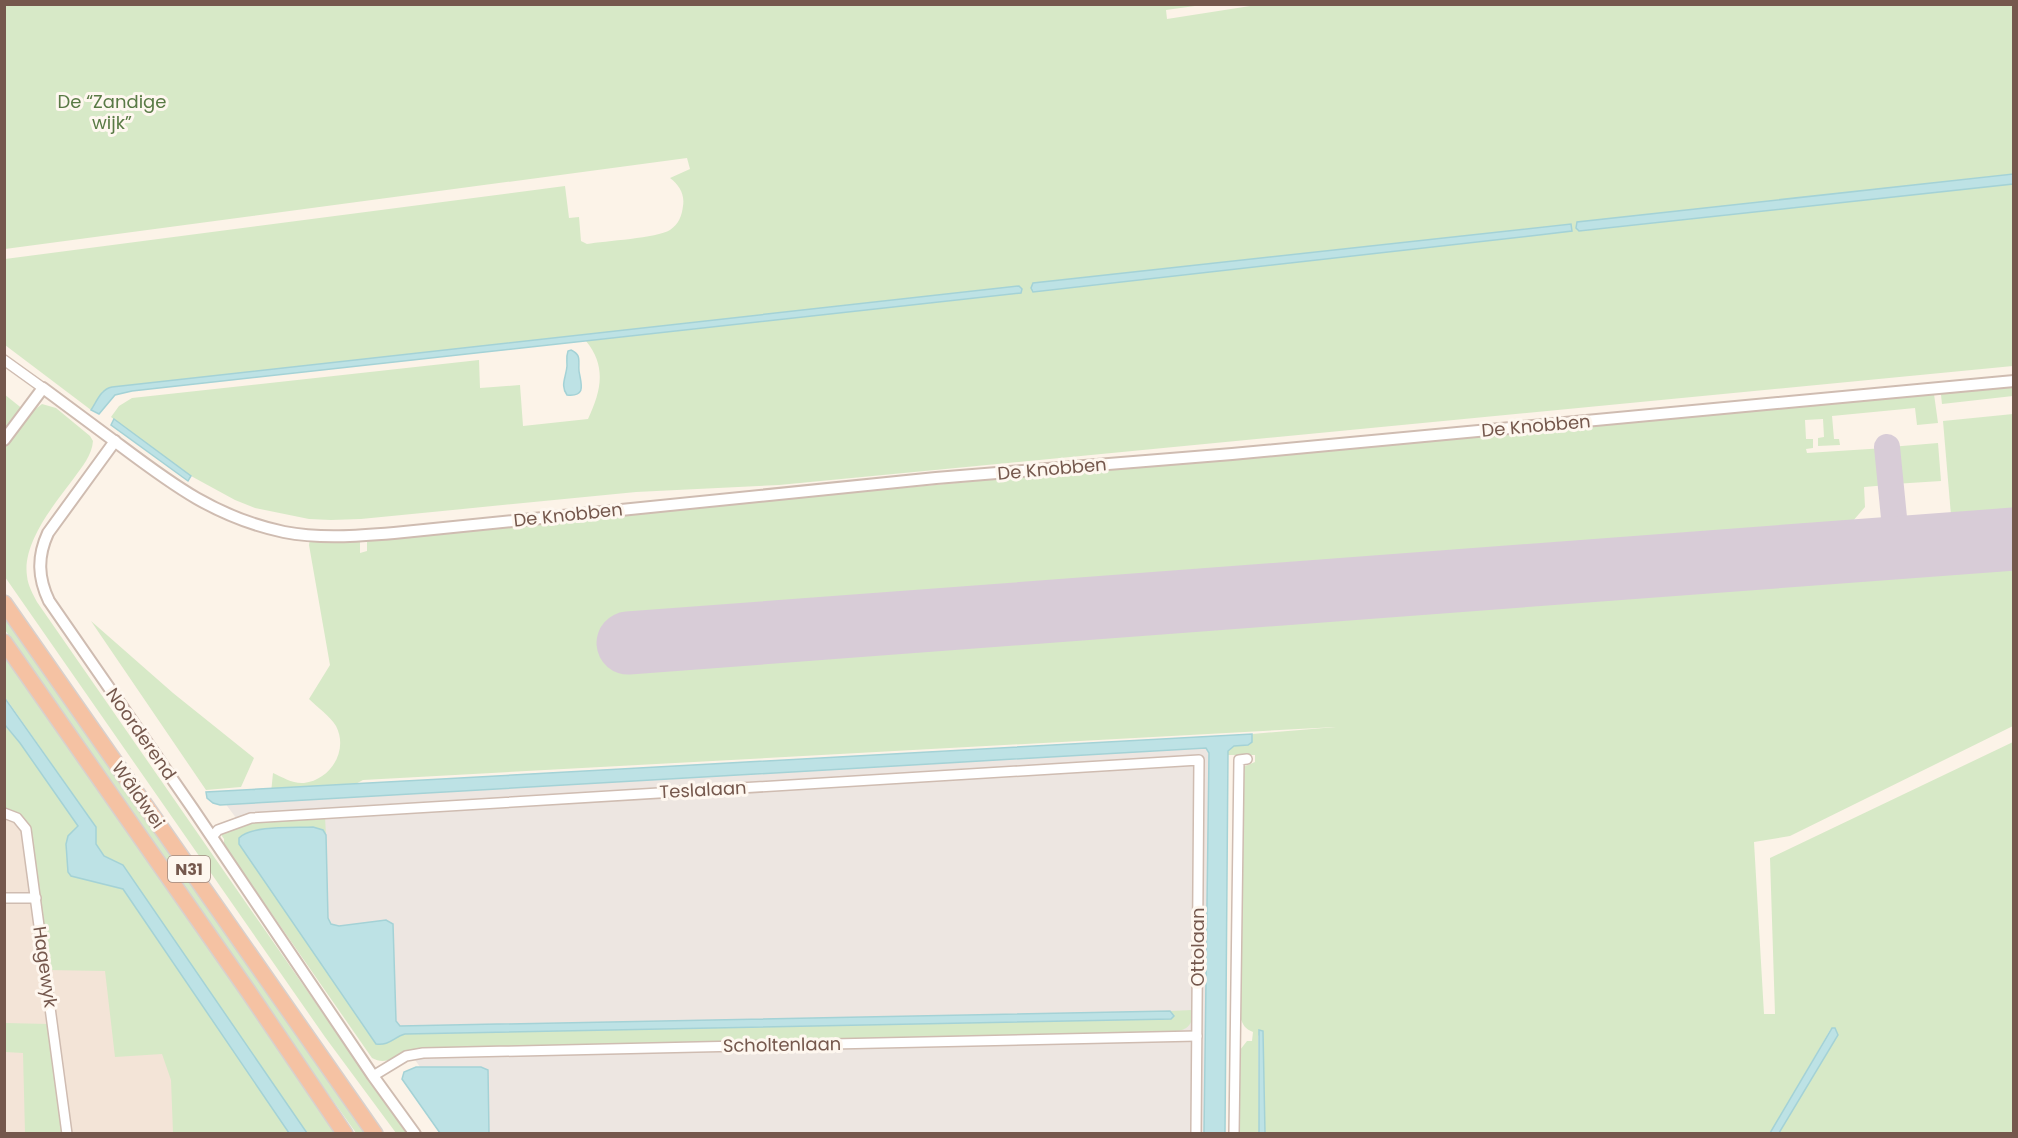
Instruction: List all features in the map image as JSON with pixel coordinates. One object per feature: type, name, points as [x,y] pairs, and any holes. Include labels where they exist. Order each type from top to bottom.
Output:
[{"type":"highway","name":"Wâldwei","points":[[4,603],[375,1134]]},
{"type":"highway","name":"Wâldwei","points":[[4,642],[345,1134]]},
{"type":"street","points":[[4,360],[115,441]]},
{"type":"street","name":"De Knobben","points":[[115,441],[185,493],[221,512],[256,525],[286,532],[348,536],[936,478],[1244,453],[2013,381]]},
{"type":"street","points":[[4,440],[43,388]]},
{"type":"street","name":"Noorderend","points":[[115,441],[48,533],[41,548],[40,579],[49,601],[415,1134]]},
{"type":"street","points":[[1234,1134],[1240,1036],[1239,760],[1247,759]]},
{"type":"street","name":"Teslalaan","points":[[212,837],[218,830],[251,818],[1199,760]]},
{"type":"street","name":"Ottolaan","points":[[1196,1134],[1199,760]]},
{"type":"street","name":"Hagewyk","points":[[4,813],[17,818],[26,829],[68,1134]]},
{"type":"street","points":[[4,898],[36,898]]},
{"type":"street","name":"Scholtenlaan","points":[[373,1076],[405,1056],[423,1053],[1197,1036]]},
{"type":"shaded area","points":[[1220,743],[1216,1133],[469,1133],[222,799]]},
{"type":"shaded area","points":[[5,804],[17,807],[110,968],[204,1050],[212,1133],[5,1134]]},
{"type":"green space","name":"De “Zandige wijk”","points":[[1263,4],[2013,5],[2013,174],[1751,203],[1579,231],[2013,184],[2013,366],[779,485],[636,492],[331,520],[309,519],[255,508],[235,500],[191,476],[111,417],[119,406],[132,398],[479,360],[480,388],[520,385],[523,426],[588,419],[599,389],[600,379],[597,360],[586,341],[1021,293],[1022,289],[1019,286],[112,387],[102,392],[91,410],[5,345],[5,259],[565,186],[569,218],[579,217],[581,241],[587,244],[630,239],[663,233],[676,225],[682,213],[683,198],[679,187],[670,178],[690,169],[687,158],[5,249],[5,5],[1202,5],[1166,10],[1167,19]],"holes":[[[1571,224],[1572,231],[1539,235],[1033,292],[1033,283]]]},
{"type":"green space","points":[[2013,383],[2013,396],[1942,404],[1941,395],[1945,389]]},
{"type":"green space","points":[[4,394],[29,414],[42,404],[56,408],[93,441],[86,461],[49,511],[30,550],[27,576],[37,602],[406,1133],[396,1133],[325,1037],[5,577]]},
{"type":"green space","points":[[1934,394],[1938,423],[1917,425],[1915,408],[1832,416],[1834,439],[1839,439],[1840,445],[1818,446],[1818,438],[1824,437],[1823,419],[1805,420],[1806,439],[1813,439],[1813,448],[1806,449],[1807,453],[1885,448],[1888,485],[1864,487],[1865,507],[1846,529],[626,623],[629,662],[1951,563],[1954,557],[2013,552],[2013,726],[1790,836],[1754,842],[1764,1014],[1775,1014],[1770,858],[2013,742],[2013,1133],[1779,1133],[1838,1035],[1835,1028],[1832,1028],[1770,1134],[1265,1133],[1263,1031],[1258,1036],[1259,1133],[1239,1133],[1240,1050],[1247,1041],[1252,1041],[1253,1032],[1248,1030],[1240,1017],[1243,767],[1255,762],[1255,755],[1228,755],[1228,751],[1234,746],[1252,742],[1252,734],[1336,727],[363,780],[346,789],[271,793],[273,773],[296,782],[313,781],[322,776],[335,763],[340,745],[336,726],[309,699],[330,665],[309,545],[310,538],[360,538],[360,553],[367,551],[367,538],[1694,414]]},
{"type":"green space","points":[[2013,414],[2013,523],[1952,527],[1943,421]]},
{"type":"green space","points":[[1938,443],[1941,481],[1894,484],[1890,447]]},
{"type":"green space","points":[[4,614],[371,1133],[356,1133],[245,977],[5,630]]},
{"type":"green space","points":[[91,621],[173,693],[254,758],[241,787],[206,790]]},
{"type":"green space","points":[[4,652],[340,1133],[307,1133],[123,865],[104,857],[96,844],[96,827],[5,697]]},
{"type":"green space","points":[[4,725],[20,743],[78,826],[75,830],[69,872],[71,876],[123,889],[289,1133],[173,1133],[171,1080],[162,1054],[115,1057],[105,971],[47,970],[30,846],[18,815],[5,809]]},
{"type":"green space","points":[[325,817],[326,835],[323,830],[253,830],[376,1044],[388,1043],[405,1034],[1171,1019],[1173,1016],[1170,1011],[1192,1010],[1192,1020],[1185,1029],[1171,1032],[422,1048],[390,1060],[378,1061],[372,1058],[224,845],[224,839],[218,830],[255,820]]},
{"type":"green space","points":[[5,1023],[49,1024],[64,1133],[25,1133],[23,1053],[5,1052]]},
{"type":"water","points":[[2013,174],[2013,184],[1579,231],[1576,228],[1577,222]]},
{"type":"water","points":[[1571,224],[1572,231],[1539,235],[1033,292],[1031,288],[1033,283]]},
{"type":"water","points":[[1019,286],[1022,289],[1021,293],[132,391],[115,395],[99,414],[91,410],[102,393],[112,387]]},
{"type":"water","points":[[571,350],[577,354],[579,359],[581,389],[578,394],[567,395],[564,385],[567,353]]},
{"type":"water","points":[[114,419],[191,476],[188,481],[111,425]]},
{"type":"water","points":[[4,697],[96,827],[96,844],[104,856],[123,865],[307,1133],[289,1133],[123,889],[71,876],[68,872],[66,844],[68,836],[78,826],[5,725]]},
{"type":"water","points":[[1252,734],[1252,742],[1248,745],[1234,746],[1228,751],[1225,1133],[1204,1133],[1209,753],[1206,748],[220,805],[207,798],[206,792]]},
{"type":"water","points":[[313,827],[323,830],[326,835],[328,918],[331,924],[339,926],[386,920],[393,924],[396,1021],[400,1026],[1170,1011],[1174,1016],[1171,1019],[405,1034],[388,1043],[376,1044],[239,844],[239,838],[253,831]]},
{"type":"water","points":[[1832,1028],[1835,1028],[1838,1035],[1779,1133],[1770,1133]]},
{"type":"water","points":[[1259,1030],[1263,1031],[1265,1133],[1259,1133]]},
{"type":"water","points":[[416,1067],[481,1067],[488,1070],[489,1133],[440,1133],[402,1079],[404,1072]]},
{"type":"taxiway","points":[[1887,447],[1897,548]]},
{"type":"runway","points":[[628,643],[2014,539]]}]
